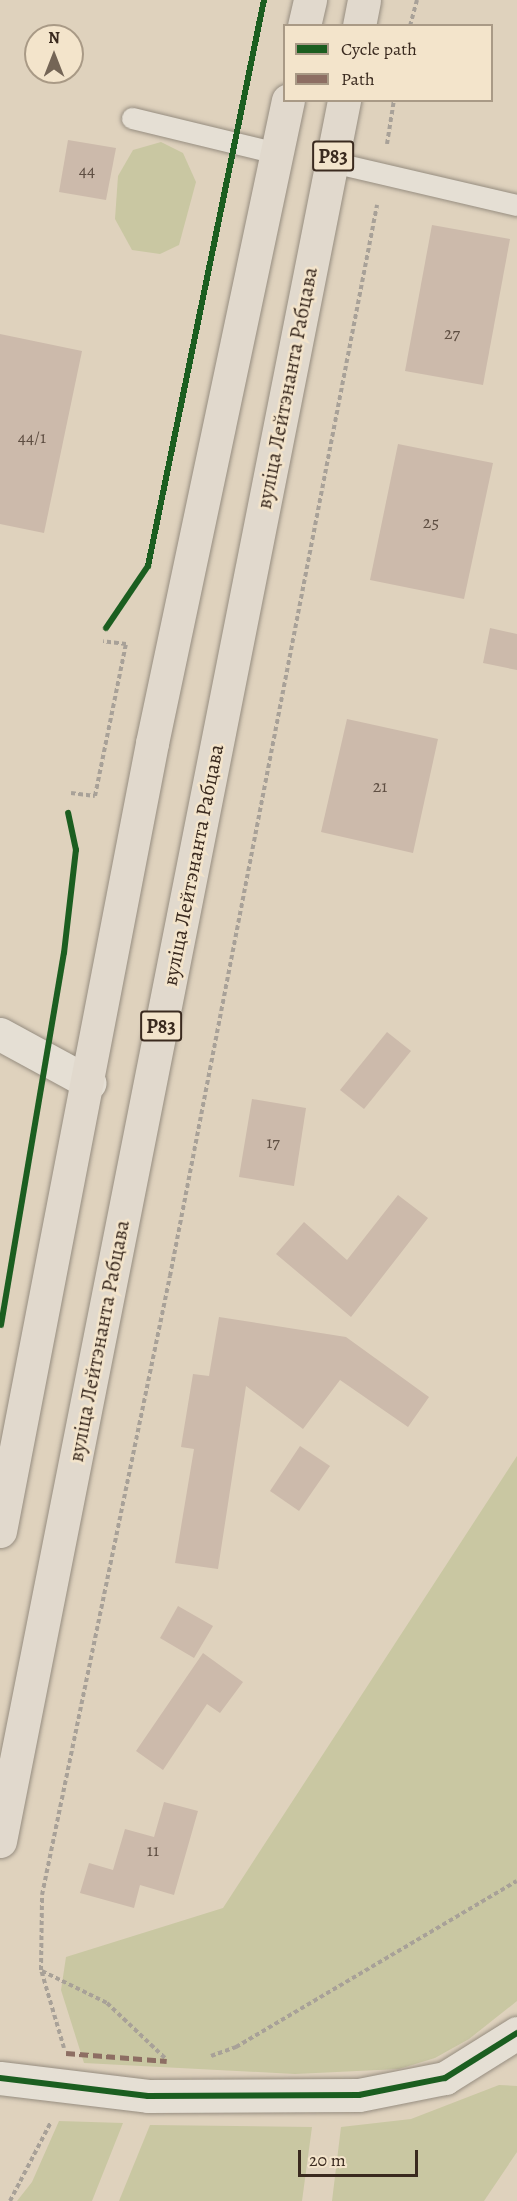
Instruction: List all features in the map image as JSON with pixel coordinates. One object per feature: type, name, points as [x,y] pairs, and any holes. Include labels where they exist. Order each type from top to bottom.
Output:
[{"type":"highway","points":[[304,24],[309,0]]},
{"type":"highway","points":[[359,24],[364,0]]},
{"type":"highway","name":"Р83","points":[[0,1532],[90,1083],[152,743],[288,102]]},
{"type":"highway","name":"вуліца Лейтэнанта Рабцава","points":[[0,1841],[344,102]]},
{"type":"street","points":[[0,1034],[90,1083]]},
{"type":"street","points":[[0,2078],[148,2096],[359,2095],[445,2078],[517,2033]]},
{"type":"lane","points":[[132,118],[277,153]]},
{"type":"lane","points":[[332,162],[383,172],[517,205]]},
{"type":"path","points":[[411,24],[417,0]]},
{"type":"path","points":[[66,2054],[41,1970],[42,1895],[170,1276],[383,172],[394,102]]},
{"type":"path","points":[[71,793],[95,796],[126,644],[103,641]]},
{"type":"path","points":[[200,2058],[236,2047],[517,1881]]},
{"type":"path","points":[[41,1970],[107,2002],[130,2020],[167,2061],[178,2061]]},
{"type":"path","points":[[10,2201],[53,2118]]},
{"type":"shaded area","points":[[161,142],[183,153],[196,182],[179,245],[160,254],[132,250],[115,219],[118,176],[133,150]]},
{"type":"shaded area","points":[[517,1456],[517,2001],[469,2039],[435,2058],[399,2069],[295,2074],[84,2063],[61,1990],[66,1957],[223,1908]]},
{"type":"shaded area","points":[[499,2085],[517,2086],[517,2152],[484,2201],[332,2201],[341,2127],[411,2119]]},
{"type":"shaded area","points":[[59,2121],[123,2123],[92,2201],[17,2201],[32,2182]]},
{"type":"shaded area","points":[[150,2125],[312,2127],[302,2201],[119,2201]]},
{"type":"building","points":[[68,140],[116,148],[106,200],[59,192]]},
{"type":"building","points":[[432,225],[510,239],[483,385],[405,371]]},
{"type":"building","points":[[0,334],[82,351],[44,533],[0,524]]},
{"type":"building","points":[[398,444],[493,463],[464,599],[370,580]]},
{"type":"building","points":[[490,628],[517,634],[517,670],[483,663]]},
{"type":"building","points":[[347,719],[438,739],[413,853],[321,832]]},
{"type":"building","points":[[387,1032],[411,1051],[364,1109],[340,1090]]},
{"type":"building","points":[[252,1099],[306,1108],[294,1186],[239,1177]]},
{"type":"building","points":[[398,1195],[428,1218],[351,1317],[276,1254],[304,1222],[347,1260]]},
{"type":"building","points":[[219,1317],[346,1337],[429,1397],[408,1427],[340,1380],[303,1429],[246,1386],[218,1569],[175,1563],[194,1449],[181,1447],[193,1374],[209,1376]]},
{"type":"building","points":[[300,1446],[330,1466],[299,1511],[270,1491]]},
{"type":"building","points":[[178,1606],[213,1626],[194,1658],[160,1638]]},
{"type":"building","points":[[203,1653],[243,1682],[220,1713],[207,1704],[163,1770],[136,1751]]},
{"type":"building","points":[[164,1802],[198,1811],[174,1895],[140,1885],[134,1908],[80,1893],[89,1863],[113,1870],[125,1829],[154,1837]]},
{"type":"marked path","points":[[66,2053],[167,2061]]},
{"type":"cycle path","points":[[106,628],[148,566],[264,0]]},
{"type":"cycle path","points":[[1,1325],[64,953],[76,850],[68,813]]},
{"type":"cycle path","points":[[0,2078],[148,2096],[359,2095],[445,2078],[517,2033]]}]
